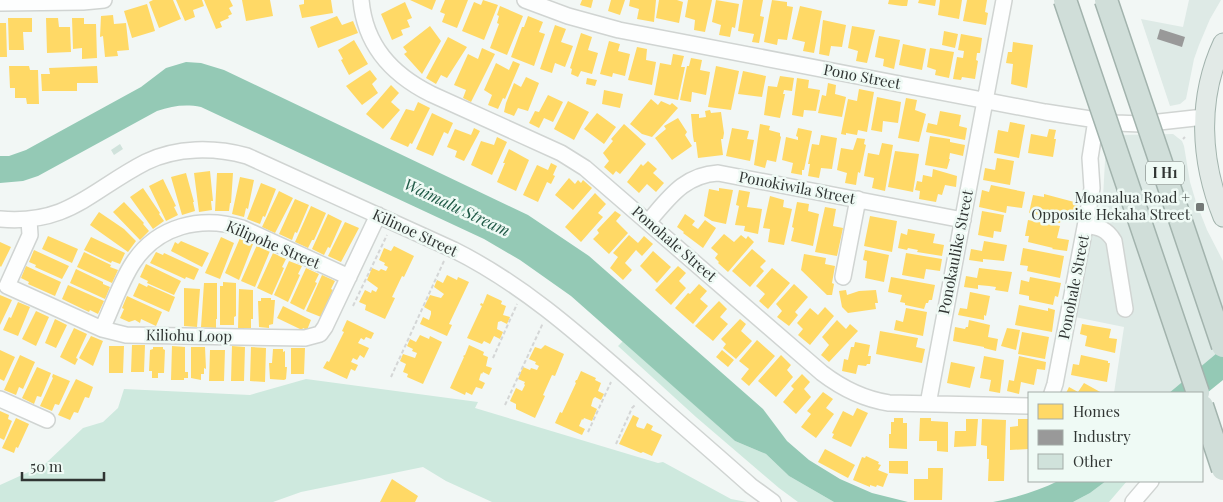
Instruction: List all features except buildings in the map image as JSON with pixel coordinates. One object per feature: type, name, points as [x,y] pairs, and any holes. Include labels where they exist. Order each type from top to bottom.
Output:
[{"type":"highway","name":"I H1","points":[[1065,0],[1198,392]]},
{"type":"highway","name":"I H1","points":[[1106,0],[1223,346]]},
{"type":"highway","points":[[1203,409],[1223,469]]},
{"type":"main road","points":[[1223,43],[1210,77],[1204,117],[1210,178],[1223,217]]},
{"type":"street","points":[[0,3],[104,0]]},
{"type":"street","name":"Ponohale Street","points":[[360,0],[369,35],[385,60],[403,78],[414,86],[574,160],[597,177],[822,374],[843,388],[865,398],[898,404],[1028,406]]},
{"type":"street","name":"Pono Street","points":[[525,0],[568,16],[619,30],[1096,120],[1141,124],[1204,117]]},
{"type":"street","name":"Ponokaulike Street","points":[[928,404],[1004,0]]},
{"type":"street","name":"Ponohale Street","points":[[1052,392],[1091,195],[1090,158],[1096,120]]},
{"type":"street","name":"Kilinoe Street","points":[[0,219],[29,220],[51,216],[69,209],[148,161],[183,151],[209,149],[247,156],[469,258],[534,298],[772,502]]},
{"type":"street","name":"Ponokiwila Street","points":[[648,222],[682,185],[690,180],[711,174],[727,174],[963,220]]},
{"type":"street","points":[[843,277],[858,199]]},
{"type":"street","name":"Kiliohu Loop","points":[[29,220],[30,235],[7,286],[102,329],[126,335],[312,338],[320,334],[325,327],[378,215]]},
{"type":"street","name":"Kilipohe Street","points":[[102,329],[127,274],[138,256],[160,236],[183,225],[206,222],[229,224],[242,228],[348,277]]},
{"type":"street","points":[[1086,224],[1109,232],[1114,241],[1125,309]]},
{"type":"street","points":[[0,399],[48,420]]},
{"type":"street","points":[[1203,432],[1223,420]]},
{"type":"street","points":[[1133,502],[1150,482]]},
{"type":"path","points":[[354,306],[387,235]]},
{"type":"path","points":[[391,377],[444,261]]},
{"type":"path","points":[[493,358],[517,304]]},
{"type":"path","points":[[505,404],[543,324]]},
{"type":"path","points":[[588,432],[611,382]]},
{"type":"path","points":[[616,444],[632,408],[636,404]]},
{"type":"shaded area","points":[[1189,0],[1221,0],[1210,19],[1194,59],[1186,99],[1180,104],[1170,106],[1141,19],[1183,27]]},
{"type":"shaded area","points":[[1173,134],[1182,141],[1196,202],[1207,230],[1223,261],[1223,348],[1170,392],[1114,392],[1124,327],[1075,317],[1090,234],[1097,234],[1103,198],[1106,142],[1118,135]]},
{"type":"shaded area","points":[[623,341],[735,441],[766,454],[789,476],[834,502],[798,502],[779,488],[696,417],[618,346]]},
{"type":"shaded area","points":[[306,379],[478,402],[475,408],[658,463],[663,462],[731,499],[747,502],[492,502],[446,481],[423,467],[301,492],[273,502],[0,502],[0,485],[44,465],[83,428],[103,422],[118,408],[124,389],[250,395]]},
{"type":"shaded area","points":[[1105,482],[1126,482],[1109,502],[1073,502]]},
{"type":"water","name":"Waimalu Stream","points":[[186,62],[201,63],[224,70],[528,215],[589,256],[763,409],[787,441],[809,460],[840,479],[872,493],[908,502],[834,502],[789,476],[766,454],[735,441],[571,296],[520,260],[484,239],[201,107],[179,106],[157,111],[38,176],[23,181],[0,183],[0,156],[9,156],[26,150],[141,87],[166,68]]},
{"type":"water","points":[[1223,348],[1223,380],[1203,396],[1203,392],[1170,392]]},
{"type":"water","points":[[1056,482],[1105,482],[1073,502],[993,502],[1042,488]]},
{"type":"place","name":"Moanalua Road + Opposite Hekaha Street","points":[[1200,207]]}]
